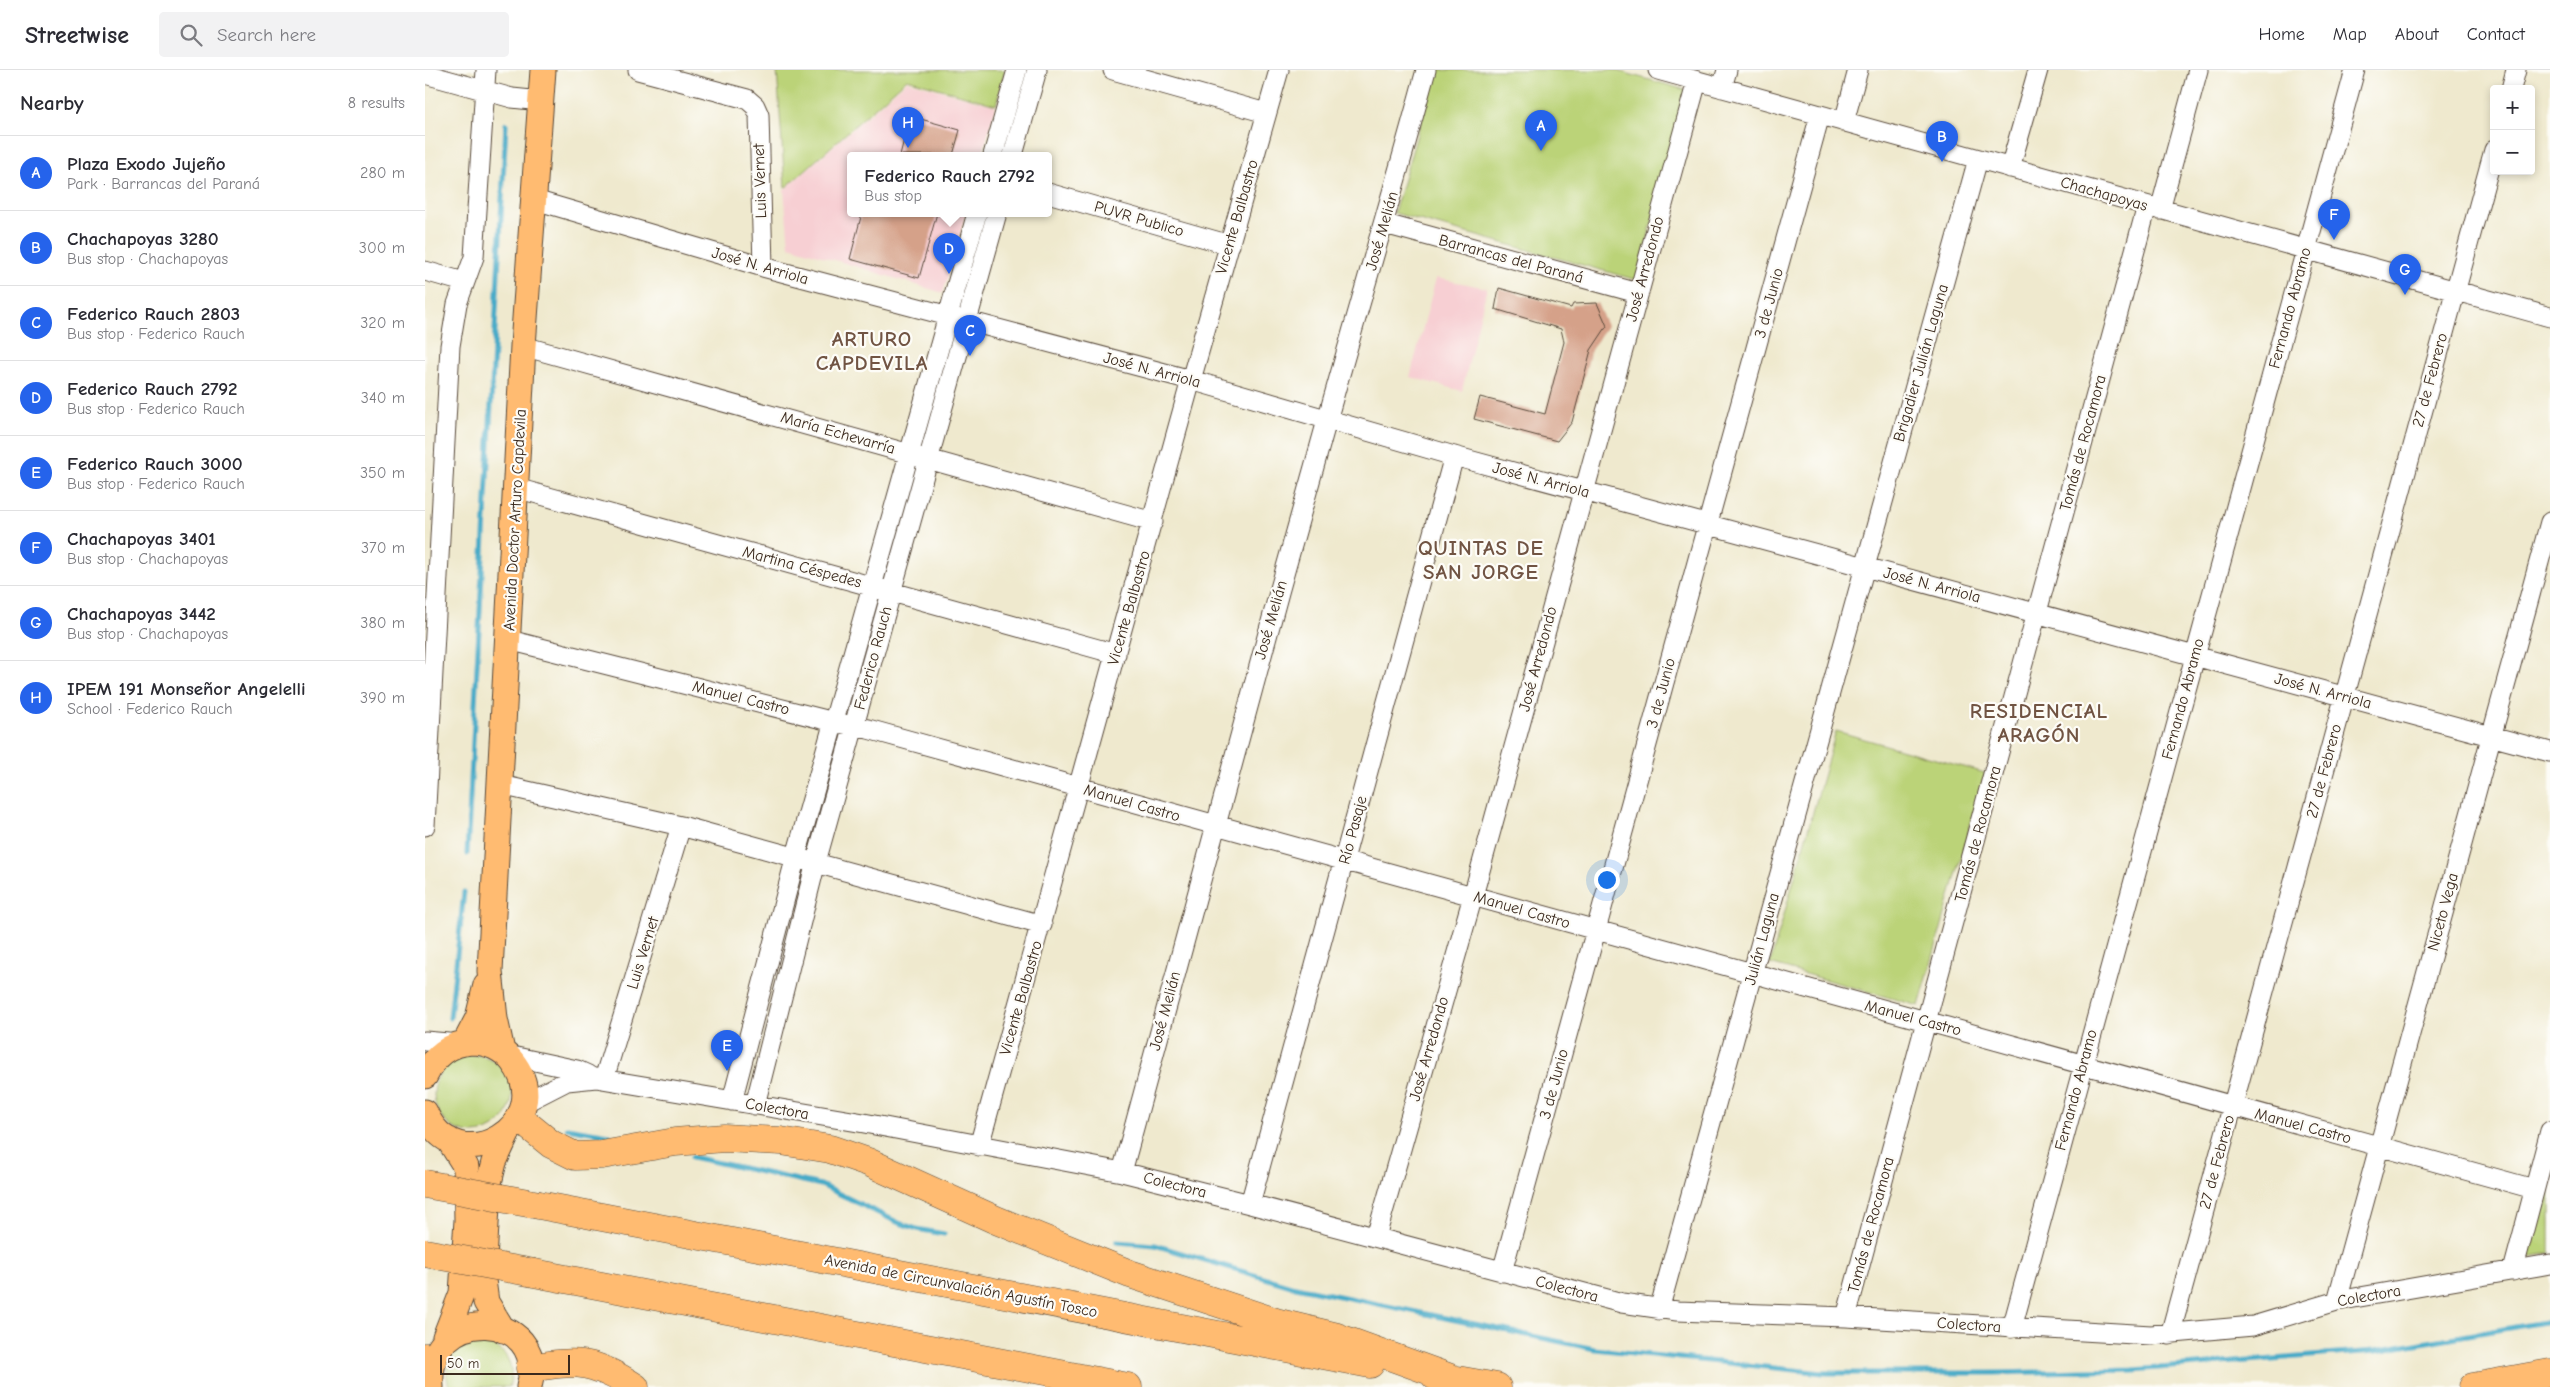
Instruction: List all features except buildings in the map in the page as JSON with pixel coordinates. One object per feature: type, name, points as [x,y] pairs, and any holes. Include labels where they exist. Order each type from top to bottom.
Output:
[{"type":"highway","points":[[517,1117],[551,1144],[575,1156],[602,1155],[675,1142],[724,1138],[781,1141],[830,1149],[876,1166],[996,1220],[1102,1264],[1259,1316],[1334,1336],[1453,1380]]},
{"type":"highway","name":"Avenida de Circunvalación Agustín Tosco","points":[[425,1184],[1497,1387]]},
{"type":"highway","points":[[425,1252],[1128,1387]]},
{"type":"highway","points":[[529,1377],[567,1362],[587,1363],[605,1369],[635,1387]]},
{"type":"highway","points":[[2473,1387],[2550,1374]]},
{"type":"main road","name":"Avenida Doctor Arturo Capdevila","points":[[503,1330],[486,1302],[483,1280],[488,1186],[494,1162],[517,1117],[523,1079],[518,1068],[505,1053],[495,1019],[490,971],[509,640],[523,346],[543,70]]},
{"type":"main road","name":"Avenida Doctor Arturo Capdevila","points":[[462,1044],[478,1018],[490,971]]},
{"type":"main road","points":[[425,1076],[434,1060],[443,1052],[462,1044],[479,1042],[505,1053]]},
{"type":"main road","points":[[425,1112],[429,1121],[438,1132],[449,1140],[464,1145],[478,1146],[491,1142],[517,1117]]},
{"type":"main road","points":[[428,1369],[435,1350],[445,1337],[462,1293],[467,1220],[466,1167],[449,1140]]},
{"type":"main road","name":"Avenida Doctor Arturo Capdevila","points":[[445,1337],[458,1328],[475,1324],[485,1324],[503,1330],[519,1342],[528,1359],[529,1377]]},
{"type":"street","points":[[425,826],[450,346],[464,282],[474,257],[486,70]]},
{"type":"street","name":"Luis Vernet","points":[[638,70],[747,99],[755,106],[759,115],[763,267]]},
{"type":"street","points":[[994,152],[1017,70]]},
{"type":"street","points":[[1014,152],[1037,70]]},
{"type":"street","points":[[1113,70],[1266,113]]},
{"type":"street","name":"Vicente Balbastro","points":[[979,1146],[1042,925],[1191,380],[1279,70]]},
{"type":"street","name":"José Melián","points":[[1122,1172],[1214,826],[1327,420],[1385,224],[1426,70]]},
{"type":"street","name":"Chachapoyas","points":[[1658,70],[1697,81],[1724,79],[1844,122],[2550,317]]},
{"type":"street","points":[[1844,122],[1858,70]]},
{"type":"street","points":[[2010,168],[2039,70]]},
{"type":"street","name":"Tomás de Rocamora","points":[[1846,1317],[2037,614],[2153,208],[2198,70]]},
{"type":"street","name":"Fernando Abramo","points":[[2012,1328],[2082,1064],[2355,70]]},
{"type":"street","points":[[2512,85],[2516,70]]},
{"type":"street","points":[[425,74],[512,98],[541,101]]},
{"type":"street","name":"José Arredondo","points":[[1376,1237],[1473,896],[1697,81]]},
{"type":"street","name":"3 de Junio","points":[[1503,1272],[1707,524],[1821,115]]},
{"type":"street","name":"Brigadier Julián Laguna","points":[[1864,566],[1977,159]]},
{"type":"street","name":"27 de Febrero","points":[[2170,1334],[2490,164]]},
{"type":"street","name":"PUVR Publico","points":[[1052,194],[1230,245]]},
{"type":"street","name":"José N. Arriola","points":[[535,200],[763,267],[957,320],[1191,380],[1455,456],[2550,752]]},
{"type":"street","name":"Federico Rauch","points":[[755,1105],[817,862],[927,459],[957,320],[976,217]]},
{"type":"street","name":"Federico Rauch","points":[[732,1101],[795,856],[835,722],[909,453],[996,217]]},
{"type":"street","name":"Barrancas del Paraná","points":[[1385,224],[1638,293]]},
{"type":"street","points":[[425,271],[464,282]]},
{"type":"street","name":"María Echevarría","points":[[523,346],[1153,522]]},
{"type":"street","name":"Río Pasaje","points":[[1250,1204],[1455,456]]},
{"type":"street","name":"Martina Céspedes","points":[[516,488],[1116,654]]},
{"type":"street","name":"Niceto Vega","points":[[2337,1301],[2550,522]]},
{"type":"street","name":"Julián Laguna","points":[[1659,1310],[1864,566]]},
{"type":"street","name":"Manuel Castro","points":[[509,640],[855,726],[2534,1190]]},
{"type":"street","points":[[501,785],[681,826],[1042,925]]},
{"type":"street","name":"Luis Vernet","points":[[600,1079],[681,826]]},
{"type":"street","points":[[425,1040],[462,1044]]},
{"type":"street","name":"Colectora","points":[[505,1053],[577,1070],[600,1079],[755,1105],[1122,1172],[1622,1303],[1659,1310],[1846,1317],[2012,1328],[2170,1334],[2253,1326],[2337,1301],[2513,1272],[2550,1264]]},
{"type":"street","name":"Colectora","points":[[517,1117],[567,1081],[600,1079]]},
{"type":"street","points":[[2513,1272],[2550,1131]]},
{"type":"shaded area","points":[[907,81],[996,106],[983,152],[847,152],[847,217],[965,217],[943,293],[789,246],[784,190]]},
{"type":"shaded area","points":[[1436,278],[1487,288],[1462,391],[1410,377]]},
{"type":"green space","points":[[777,70],[1005,70],[996,105],[907,79],[785,188]]},
{"type":"green space","points":[[1436,70],[1614,70],[1686,90],[1637,280],[1394,213]]},
{"type":"green space","points":[[1836,731],[1985,773],[1919,1006],[1770,964]]},
{"type":"green space","points":[[473,1055],[488,1058],[505,1072],[509,1079],[512,1094],[509,1109],[495,1126],[488,1130],[473,1133],[458,1130],[441,1116],[437,1109],[434,1094],[437,1079],[451,1062],[458,1058]]},
{"type":"green space","points":[[2550,1175],[2550,1253],[2527,1257]]},
{"type":"green space","points":[[472,1341],[490,1344],[504,1354],[511,1368],[509,1387],[450,1387],[447,1380],[447,1372],[450,1360],[459,1349]]},
{"type":"waterway","points":[[467,854],[506,124]]},
{"type":"waterway","points":[[450,1018],[464,892]]},
{"type":"waterway","points":[[567,1128],[609,1135]]},
{"type":"waterway","points":[[692,1157],[821,1185],[899,1223],[917,1229],[944,1234]]},
{"type":"waterway","points":[[1117,1242],[1155,1245],[1291,1286],[1595,1349],[1823,1373],[1994,1373],[2133,1370],[2375,1351],[2550,1321]]},
{"type":"place","name":"IPEM 191 Monseñor Angelelli","points":[[908,148]]},
{"type":"place","name":"Plaza Exodo Jujeño","points":[[1541,151]]},
{"type":"place","name":"Chachapoyas 3280","points":[[1942,162]]},
{"type":"place","name":"Chachapoyas 3401","points":[[2334,240]]},
{"type":"place","name":"Federico Rauch 2792","points":[[949,274]]},
{"type":"place","name":"Chachapoyas 3442","points":[[2405,295]]},
{"type":"place","name":"Federico Rauch 2803","points":[[970,356]]},
{"type":"place","name":"Federico Rauch 3000","points":[[727,1071]]},
{"type":"district","name":"ARTURO CAPDEVILA","points":[[872,351]]},
{"type":"district","name":"QUINTAS DE SAN JORGE","points":[[1481,560]]},
{"type":"district","name":"RESIDENCIAL ARAGÓN","points":[[2039,723]]}]
